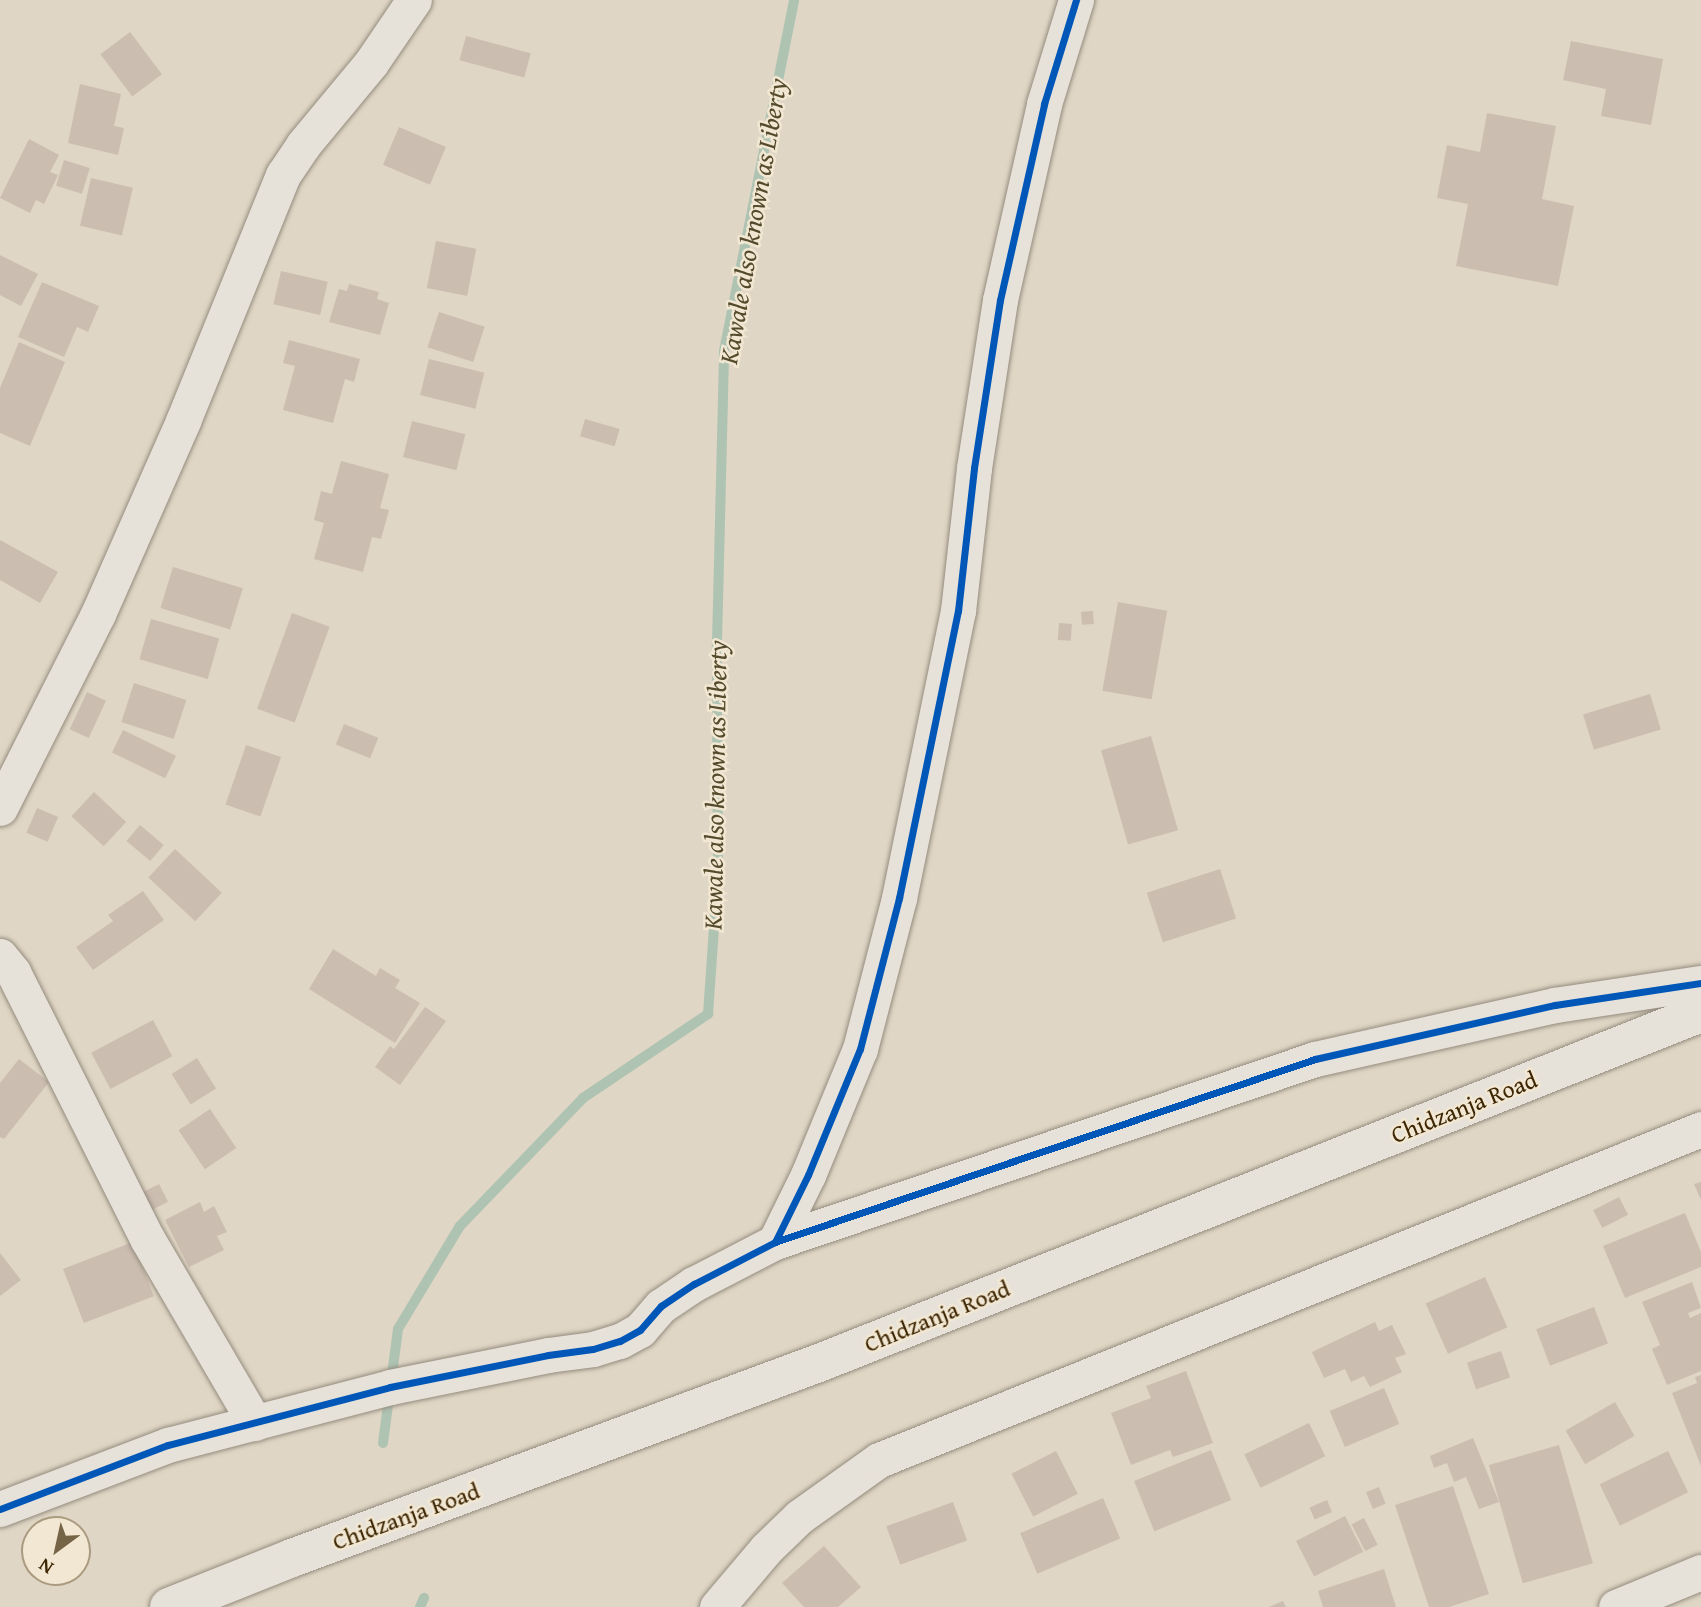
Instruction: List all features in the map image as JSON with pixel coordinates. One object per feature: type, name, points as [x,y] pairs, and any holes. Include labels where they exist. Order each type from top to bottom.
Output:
[{"type":"street","points":[[0,808],[103,602],[183,421],[283,175],[303,145],[371,63],[414,0]]},
{"type":"street","points":[[775,1242],[808,1175],[860,1049],[899,898],[958,611],[974,468],[1000,300],[1044,104],[1076,0]]},
{"type":"street","points":[[0,957],[13,972],[148,1240],[255,1423]]},
{"type":"street","points":[[0,1509],[168,1446],[390,1387],[548,1355],[593,1349],[620,1341],[639,1330],[662,1306],[694,1284],[775,1242],[1315,1059],[1555,1005],[1701,984]]},
{"type":"street","name":"Chidzanja Road","points":[[169,1607],[292,1558],[820,1363],[1701,1013]]},
{"type":"street","points":[[717,1607],[766,1549],[799,1517],[879,1460],[1701,1129]]},
{"type":"street","points":[[1616,1607],[1701,1572]]},
{"type":"building","points":[[130,32],[162,74],[132,97],[100,54]]},
{"type":"building","points":[[466,36],[531,53],[524,77],[460,60]]},
{"type":"building","points":[[1571,41],[1663,59],[1651,125],[1601,116],[1606,89],[1563,80]]},
{"type":"building","points":[[80,84],[121,94],[114,126],[124,128],[118,155],[68,143]]},
{"type":"building","points":[[1487,113],[1556,126],[1542,199],[1574,206],[1558,286],[1456,266],[1468,204],[1437,198],[1447,145],[1480,152]]},
{"type":"building","points":[[399,127],[446,147],[430,185],[383,165]]},
{"type":"building","points":[[29,139],[59,155],[50,172],[58,175],[44,204],[36,200],[30,213],[0,198]]},
{"type":"building","points":[[64,160],[90,168],[82,194],[56,186]]},
{"type":"building","points":[[91,178],[133,188],[122,235],[80,226]]},
{"type":"building","points":[[436,241],[476,249],[467,296],[427,288]]},
{"type":"building","points":[[0,255],[38,274],[21,306],[0,295]]},
{"type":"building","points":[[281,271],[328,282],[320,315],[273,304]]},
{"type":"building","points":[[42,282],[99,306],[88,332],[77,327],[64,357],[18,337]]},
{"type":"building","points":[[349,284],[379,292],[377,299],[389,303],[380,335],[329,322],[339,289],[347,291]]},
{"type":"building","points":[[439,312],[485,327],[473,362],[428,347]]},
{"type":"building","points":[[289,340],[360,359],[354,382],[345,379],[333,423],[283,410],[295,366],[283,363]]},
{"type":"building","points":[[19,342],[65,362],[30,446],[0,433],[0,388]]},
{"type":"building","points":[[429,359],[484,373],[475,409],[420,395]]},
{"type":"building","points":[[585,419],[620,429],[615,446],[580,436]]},
{"type":"building","points":[[412,421],[465,434],[456,470],[403,457]]},
{"type":"building","points":[[341,461],[389,474],[380,508],[389,510],[381,539],[372,537],[363,572],[314,559],[324,523],[314,520],[321,491],[332,494]]},
{"type":"building","points":[[0,540],[58,572],[40,603],[0,580]]},
{"type":"building","points":[[173,567],[243,588],[230,629],[160,608]]},
{"type":"building","points":[[1118,602],[1167,611],[1152,699],[1102,691]]},
{"type":"building","points":[[1093,611],[1094,624],[1082,625],[1081,612]]},
{"type":"building","points":[[292,613],[330,627],[295,723],[257,709]]},
{"type":"building","points":[[151,619],[219,639],[208,679],[139,659]]},
{"type":"building","points":[[1059,623],[1072,624],[1071,641],[1058,640]]},
{"type":"building","points":[[134,683],[186,700],[174,739],[121,722]]},
{"type":"building","points":[[87,692],[106,701],[89,738],[70,729]]},
{"type":"building","points":[[1650,694],[1661,729],[1594,750],[1583,714]]},
{"type":"building","points":[[344,724],[378,738],[370,758],[336,744]]},
{"type":"building","points":[[123,730],[176,756],[165,778],[112,752]]},
{"type":"building","points":[[1151,736],[1178,830],[1128,845],[1101,750]]},
{"type":"building","points":[[246,745],[281,757],[260,817],[225,805]]},
{"type":"building","points":[[94,792],[126,822],[104,846],[71,816]]},
{"type":"building","points":[[37,808],[58,817],[48,842],[26,833]]},
{"type":"building","points":[[140,825],[164,845],[150,861],[127,841]]},
{"type":"building","points":[[175,849],[222,893],[195,921],[148,878]]},
{"type":"building","points":[[1220,869],[1236,918],[1163,942],[1147,893]]},
{"type":"building","points":[[143,891],[164,920],[93,970],[76,947],[113,921],[108,915]]},
{"type":"building","points":[[333,949],[376,976],[380,968],[400,980],[395,988],[420,1003],[395,1043],[309,989]]},
{"type":"building","points":[[425,1007],[446,1021],[400,1085],[375,1067],[390,1046],[394,1049]]},
{"type":"building","points":[[153,1020],[172,1056],[110,1089],[91,1053]]},
{"type":"building","points":[[197,1058],[216,1089],[191,1104],[172,1074]]},
{"type":"building","points":[[19,1059],[49,1082],[4,1139],[0,1137],[0,1083]]},
{"type":"building","points":[[210,1109],[236,1148],[205,1169],[178,1130]]},
{"type":"building","points":[[1701,1182],[1701,1200],[1694,1184]]},
{"type":"building","points":[[159,1184],[168,1202],[145,1214],[136,1196]]},
{"type":"building","points":[[1619,1197],[1628,1215],[1602,1228],[1593,1210]]},
{"type":"building","points":[[200,1202],[204,1212],[214,1206],[227,1232],[217,1236],[224,1250],[189,1267],[165,1220]]},
{"type":"building","points":[[1685,1213],[1701,1252],[1701,1267],[1625,1298],[1603,1246]]},
{"type":"building","points":[[133,1242],[154,1296],[84,1323],[63,1269]]},
{"type":"building","points":[[0,1253],[21,1280],[0,1296]]},
{"type":"building","points":[[1485,1277],[1507,1327],[1448,1354],[1426,1303]]},
{"type":"building","points":[[1692,1282],[1701,1308],[1688,1313],[1690,1318],[1701,1313],[1701,1371],[1667,1385],[1652,1349],[1660,1345],[1642,1302]]},
{"type":"building","points":[[1594,1307],[1608,1343],[1550,1366],[1536,1329]]},
{"type":"building","points":[[1375,1322],[1379,1331],[1392,1325],[1406,1354],[1395,1358],[1402,1372],[1370,1387],[1364,1376],[1351,1382],[1345,1369],[1324,1378],[1312,1352]]},
{"type":"building","points":[[1501,1351],[1510,1377],[1476,1389],[1467,1363]]},
{"type":"building","points":[[1186,1371],[1213,1443],[1173,1457],[1170,1450],[1131,1465],[1111,1413],[1151,1398],[1146,1386]]},
{"type":"building","points":[[1701,1375],[1701,1466],[1672,1393],[1697,1383],[1695,1377]]},
{"type":"building","points":[[1384,1388],[1399,1424],[1345,1447],[1330,1411]]},
{"type":"building","points":[[1615,1402],[1634,1436],[1585,1464],[1566,1430]]},
{"type":"building","points":[[1309,1423],[1325,1456],[1261,1488],[1244,1455]]},
{"type":"building","points":[[1473,1438],[1499,1502],[1479,1509],[1466,1477],[1454,1482],[1447,1463],[1434,1468],[1430,1456]]},
{"type":"building","points":[[1559,1445],[1593,1563],[1523,1583],[1489,1465]]},
{"type":"building","points":[[1211,1450],[1231,1500],[1154,1531],[1134,1481]]},
{"type":"building","points":[[1056,1451],[1078,1494],[1033,1516],[1011,1474]]},
{"type":"building","points":[[1668,1451],[1688,1492],[1620,1526],[1600,1484]]},
{"type":"building","points":[[1453,1486],[1489,1594],[1449,1607],[1429,1607],[1395,1505]]},
{"type":"building","points":[[1379,1487],[1386,1504],[1373,1509],[1366,1492]]},
{"type":"building","points":[[1103,1498],[1120,1539],[1037,1574],[1020,1533]]},
{"type":"building","points":[[1327,1500],[1332,1512],[1315,1519],[1310,1507]]},
{"type":"building","points":[[953,1502],[967,1541],[900,1565],[886,1526]]},
{"type":"building","points":[[1345,1516],[1363,1552],[1314,1577],[1296,1541]]},
{"type":"building","points":[[1364,1518],[1378,1545],[1365,1551],[1352,1524]]},
{"type":"building","points":[[824,1546],[861,1587],[838,1607],[804,1607],[782,1583]]},
{"type":"building","points":[[1384,1569],[1396,1607],[1323,1607],[1318,1591]]},
{"type":"building","points":[[1283,1601],[1286,1607],[1269,1607]]},
{"type":"waterway","name":"Kawale also known as Liberty","points":[[383,1443],[398,1329],[460,1226],[583,1098],[708,1014],[718,872],[717,643],[724,351],[794,0]]},
{"type":"waterway","name":"Kawale also known as Liberty","points":[[420,1607],[424,1598]]},
{"type":"cycle path","points":[[775,1242],[808,1175],[860,1049],[899,898],[958,611],[974,468],[1000,300],[1044,104],[1076,0]]},
{"type":"cycle path","points":[[0,1509],[168,1445],[390,1387],[548,1355],[593,1349],[620,1341],[640,1330],[661,1306],[694,1284],[775,1242],[1315,1059],[1555,1005],[1701,983]]}]
